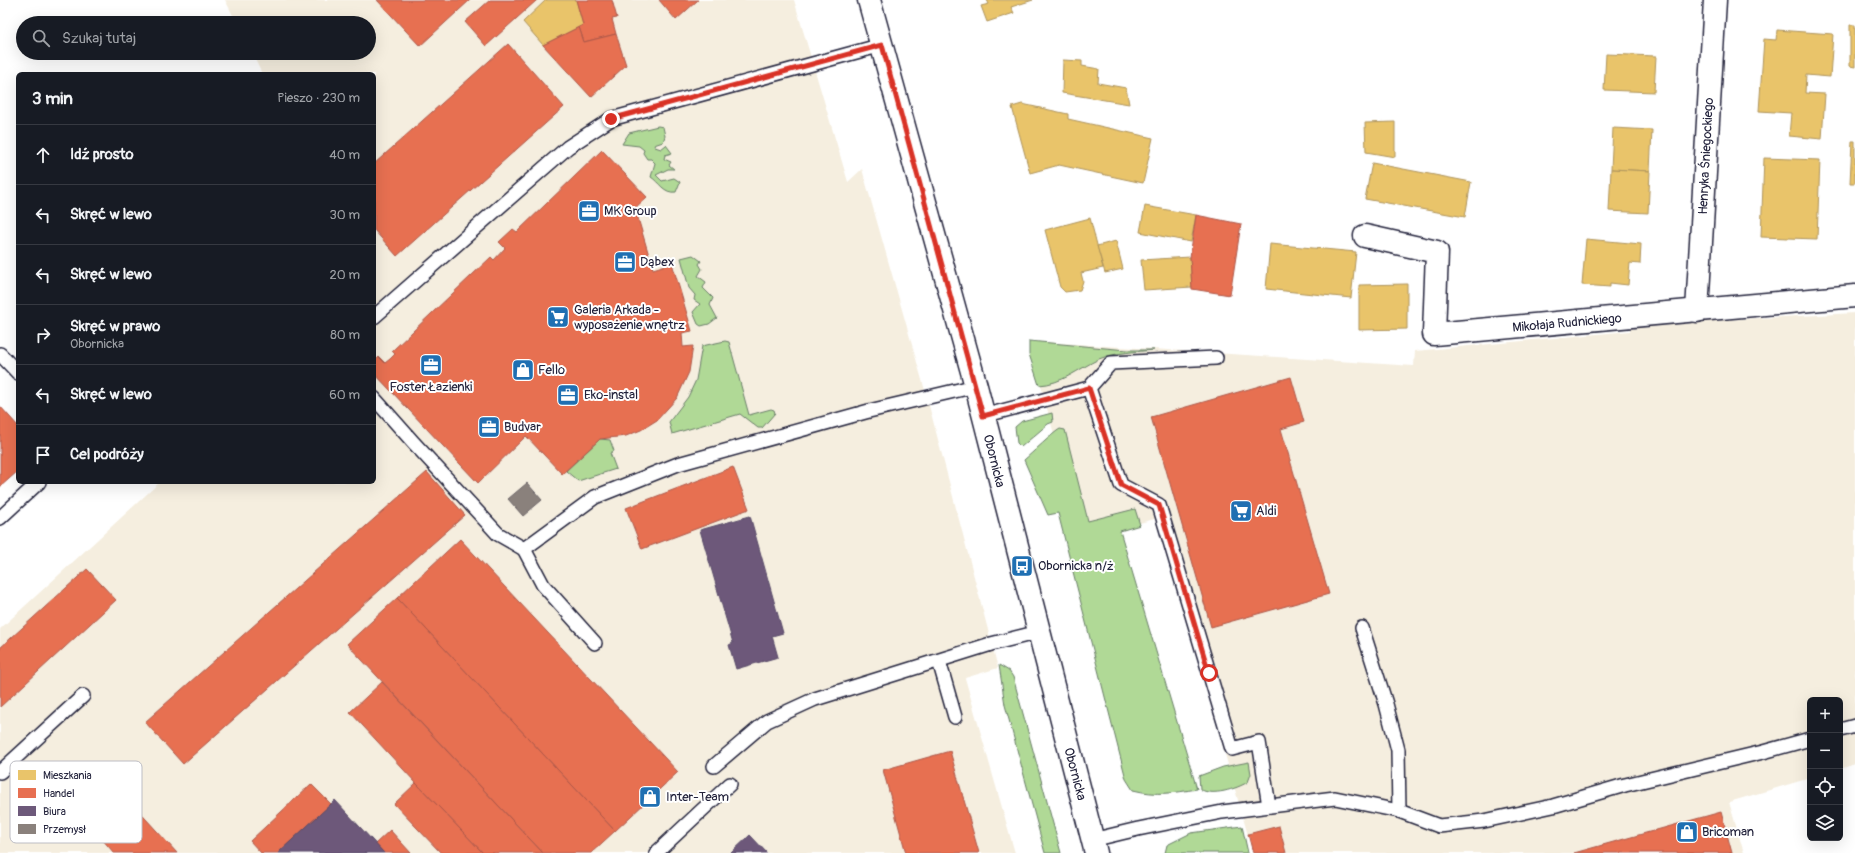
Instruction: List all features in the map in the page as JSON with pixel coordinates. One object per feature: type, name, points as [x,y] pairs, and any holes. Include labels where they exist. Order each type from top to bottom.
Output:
[{"type":"street","name":"Obornicka","points":[[869,0],[976,386],[1094,846]]},
{"type":"street","name":"Henryka Śniegockiego","points":[[1697,311],[1715,0]]},
{"type":"street","name":"Mikołaja Rudnickiego","points":[[1365,236],[1436,252],[1434,334],[1855,296]]},
{"type":"lane","points":[[376,315],[568,147],[611,119],[882,45]]},
{"type":"lane","points":[[0,354],[16,371]]},
{"type":"lane","points":[[983,416],[1089,388],[1112,363],[1216,358]]},
{"type":"lane","points":[[524,549],[595,497],[678,464],[869,410],[976,386]]},
{"type":"lane","points":[[1089,388],[1121,485],[1159,505],[1232,749],[1259,742],[1269,806]]},
{"type":"lane","points":[[376,400],[412,442],[498,534],[524,549],[543,585],[595,643]]},
{"type":"lane","points":[[0,518],[37,484]]},
{"type":"lane","points":[[1362,628],[1386,704],[1398,750],[1399,811]]},
{"type":"lane","points":[[714,766],[767,722],[808,702],[991,644],[1038,632]]},
{"type":"lane","points":[[939,661],[955,717]]},
{"type":"lane","points":[[12,761],[83,696]]},
{"type":"lane","points":[[1843,729],[1855,726]]},
{"type":"lane","points":[[1094,846],[1138,828],[1222,812],[1335,798],[1399,811],[1438,826],[1484,821],[1553,806],[1625,785],[1763,752],[1807,740]]},
{"type":"lane","points":[[0,772],[10,763]]},
{"type":"lane","points":[[656,853],[730,784]]},
{"type":"shaded area","points":[[225,0],[794,0],[848,182],[862,169],[926,394],[998,668],[965,678],[1015,853],[0,853],[0,629],[158,484],[376,484],[376,72],[261,72],[255,60],[376,60],[376,16],[233,16]]},
{"type":"shaded area","points":[[1855,313],[1855,764],[1843,768],[1843,697],[1807,697],[1807,779],[1729,802],[1744,853],[1253,853],[1158,518],[1082,539],[1029,341],[1414,366],[1415,351],[1630,331],[1630,329],[1724,320]]},
{"type":"green space","points":[[658,126],[663,127],[665,136],[663,142],[654,145],[655,147],[661,149],[666,145],[672,153],[665,155],[664,159],[671,162],[669,165],[674,169],[668,169],[656,175],[662,181],[674,178],[680,182],[676,192],[668,191],[651,177],[655,163],[651,159],[647,159],[643,153],[644,150],[639,146],[622,144],[629,133]]},
{"type":"green space","points":[[693,255],[701,261],[699,264],[702,269],[698,276],[706,282],[703,288],[713,298],[710,305],[717,318],[709,324],[701,326],[698,324],[693,312],[700,304],[694,300],[695,295],[689,288],[681,258]]},
{"type":"green space","points":[[725,341],[729,342],[749,415],[771,409],[774,410],[775,413],[762,428],[758,428],[740,414],[672,434],[669,422],[688,397],[696,380],[702,346]]},
{"type":"green space","points":[[1029,341],[1127,350],[1154,350],[1112,355],[1099,359],[1063,379],[1039,385],[1029,354]]},
{"type":"green space","points":[[1052,413],[1053,422],[1048,424],[1021,447],[1017,443],[1015,427],[1022,421]]},
{"type":"green space","points":[[1060,429],[1065,430],[1088,521],[1135,509],[1140,525],[1120,531],[1197,789],[1165,793],[1142,792],[1133,790],[1126,779],[1058,513],[1048,515],[1024,460]]},
{"type":"green space","points":[[600,439],[610,440],[614,451],[610,453],[616,469],[578,481],[566,471]]},
{"type":"green space","points":[[999,665],[1009,671],[1013,677],[1061,853],[1045,853],[1005,705]]},
{"type":"green space","points":[[1249,762],[1251,774],[1248,782],[1224,791],[1211,792],[1200,789],[1199,776],[1223,767]]},
{"type":"green space","points":[[1242,826],[1248,853],[1165,853],[1167,845],[1191,833]]},
{"type":"building: Mieszkania","points":[[546,0],[576,0],[583,25],[543,45],[523,22]]},
{"type":"building: Mieszkania","points":[[987,0],[1033,0],[1011,7],[1014,13],[987,22],[981,6],[989,4]]},
{"type":"building: Mieszkania","points":[[1850,25],[1855,25],[1855,67],[1850,66]]},
{"type":"building: Mieszkania","points":[[1777,30],[1833,34],[1830,77],[1806,75],[1805,93],[1825,94],[1822,139],[1789,136],[1791,113],[1759,111],[1764,39],[1776,40]]},
{"type":"building: Mieszkania","points":[[1606,54],[1656,56],[1654,92],[1604,90]]},
{"type":"building: Mieszkania","points":[[1063,60],[1082,61],[1082,66],[1099,69],[1098,83],[1126,88],[1129,104],[1062,93]]},
{"type":"building: Mieszkania","points":[[1022,104],[1068,114],[1068,119],[1153,138],[1143,183],[1059,165],[1030,173],[1012,107]]},
{"type":"building: Mieszkania","points":[[1395,122],[1395,157],[1366,152],[1365,123]]},
{"type":"building: Mieszkania","points":[[1613,128],[1652,130],[1650,171],[1611,169]]},
{"type":"building: Mieszkania","points":[[1852,141],[1855,141],[1855,183],[1850,183]]},
{"type":"building: Mieszkania","points":[[1764,158],[1820,160],[1817,239],[1761,237]]},
{"type":"building: Mieszkania","points":[[1372,163],[1471,182],[1465,217],[1365,199]]},
{"type":"building: Mieszkania","points":[[1611,169],[1650,171],[1648,213],[1609,211]]},
{"type":"building: Mieszkania","points":[[1145,206],[1196,215],[1191,242],[1140,232]]},
{"type":"building: Mieszkania","points":[[1090,218],[1103,268],[1081,273],[1083,281],[1080,290],[1065,292],[1060,287],[1045,230]]},
{"type":"building: Mieszkania","points":[[1586,239],[1641,244],[1640,264],[1630,263],[1628,285],[1610,283],[1610,287],[1582,285]]},
{"type":"building: Mieszkania","points":[[1116,241],[1123,269],[1105,273],[1097,246]]},
{"type":"building: Mieszkania","points":[[1270,244],[1356,252],[1351,298],[1266,289]]},
{"type":"building: Mieszkania","points":[[1190,257],[1192,287],[1144,290],[1141,260]]},
{"type":"building: Mieszkania","points":[[1407,284],[1407,329],[1359,330],[1359,285]]},
{"type":"building: Handel","points":[[377,0],[470,0],[420,46]]},
{"type":"building: Handel","points":[[490,0],[537,0],[486,46],[465,22]]},
{"type":"building: Handel","points":[[576,0],[612,0],[617,18],[612,19],[616,34],[584,42],[579,27],[583,25]]},
{"type":"building: Handel","points":[[659,0],[698,0],[676,20]]},
{"type":"building: Handel","points":[[579,27],[584,42],[616,34],[626,65],[591,97],[543,45]]},
{"type":"building: Handel","points":[[508,44],[564,107],[397,256],[376,232],[376,162]]},
{"type":"building: Handel","name":"Galeria Arkada - wyposażenie wnętrz","points":[[602,150],[647,197],[635,208],[653,269],[672,263],[692,331],[682,333],[683,347],[693,346],[689,372],[677,398],[657,420],[641,430],[626,436],[600,439],[562,474],[526,436],[478,483],[376,375],[376,360],[379,357],[385,363],[390,359],[395,354],[392,351],[491,257],[494,260],[505,248],[499,242],[513,229],[517,232]]},
{"type":"building: Handel","points":[[1196,215],[1241,224],[1230,295],[1192,289],[1190,257]]},
{"type":"building: Handel","name":"Aldi","points":[[1291,377],[1304,422],[1281,429],[1329,594],[1211,627],[1151,417]]},
{"type":"building: Handel","points":[[0,406],[16,424],[16,473],[0,487]]},
{"type":"building: Handel","points":[[733,467],[749,509],[642,549],[626,508]]},
{"type":"building: Handel","points":[[427,472],[465,515],[183,764],[145,722]]},
{"type":"building: Handel","points":[[460,539],[678,772],[615,831],[397,598]]},
{"type":"building: Handel","points":[[87,569],[116,600],[0,707],[0,648]]},
{"type":"building: Handel","points":[[397,598],[615,831],[591,853],[543,853],[347,644]]},
{"type":"building: Handel","points":[[382,682],[543,853],[483,853],[416,783],[350,712]]},
{"type":"building: Handel","points":[[950,751],[979,853],[906,853],[883,770]]},
{"type":"building: Handel","points":[[416,783],[483,853],[441,853],[394,804]]},
{"type":"building: Handel","points":[[311,784],[331,804],[278,853],[261,853],[250,841]]},
{"type":"building: Handel","name":"Bricoman","points":[[1721,812],[1732,853],[1574,853]]},
{"type":"building: Handel","points":[[142,815],[177,853],[114,853],[105,843],[142,843]]},
{"type":"building: Handel","points":[[1279,826],[1286,853],[1253,853],[1248,834]]},
{"type":"building: Handel","points":[[390,830],[411,853],[384,853],[375,844]]},
{"type":"building: Biura","points":[[750,516],[783,633],[772,636],[778,657],[736,669],[729,645],[733,643],[700,530]]},
{"type":"building: Biura","points":[[335,800],[384,853],[278,853],[331,804]]},
{"type":"building: Biura","points":[[750,835],[767,853],[731,853]]},
{"type":"building: Przemysł","points":[[527,483],[542,500],[523,516],[508,499]]},
{"type":"place","name":"MK Group","points":[[589,211]]},
{"type":"place","name":"Dąbex","points":[[625,262]]},
{"type":"place","name":"Galeria Arkada - wyposażenie wnętrz","points":[[558,317]]},
{"type":"place","name":"Foster Łazienki","points":[[431,365]]},
{"type":"place","name":"Fello","points":[[523,370]]},
{"type":"place","name":"Eko-instal","points":[[568,395]]},
{"type":"place","name":"Budvar","points":[[489,427]]},
{"type":"place","name":"Aldi","points":[[1241,511]]},
{"type":"place","name":"Obornicka n/ż","points":[[1022,566]]},
{"type":"place","name":"Inter-Team","points":[[650,797]]},
{"type":"place","name":"Bricoman","points":[[1687,832]]},
{"type":"route","points":[[611,119],[882,45],[983,416],[1089,388],[1121,485],[1159,505],[1209,673]]}]
